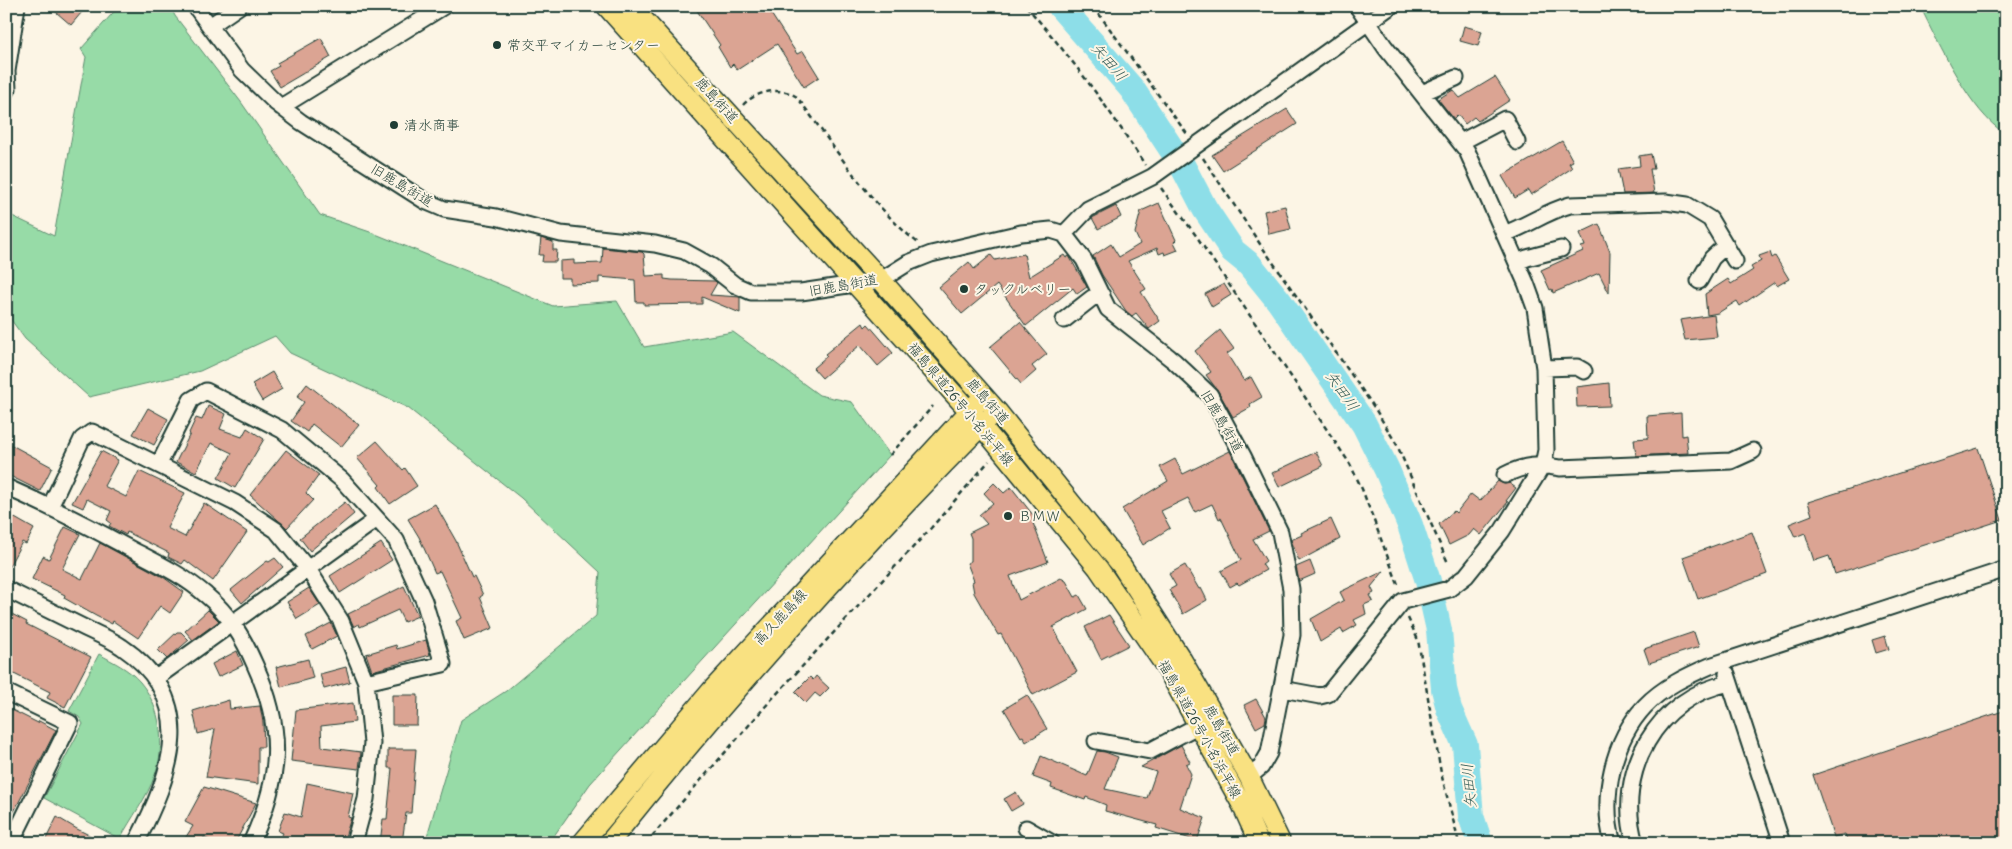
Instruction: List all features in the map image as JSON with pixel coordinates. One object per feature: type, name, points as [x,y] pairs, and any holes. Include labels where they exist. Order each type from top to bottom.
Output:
[{"type":"main road","name":"福島県道26号小名浜平線","points":[[606,6],[976,419],[1098,568],[1166,667],[1242,805],[1259,843]]},
{"type":"main road","name":"鹿島街道","points":[[632,6],[997,410],[1122,566],[1182,660],[1249,777],[1280,843]]},
{"type":"main road","name":"高久鹿島線","points":[[609,843],[671,766],[858,556],[976,419],[983,396]]},
{"type":"main road","name":"高久鹿島線","points":[[582,843],[711,692],[976,419],[997,410]]},
{"type":"street","points":[[8,90],[7,70],[17,6]]},
{"type":"street","name":"旧鹿島街道","points":[[195,6],[242,70],[281,107],[371,168],[425,201],[444,209],[496,217],[561,234],[655,244],[684,251],[711,266],[735,285],[751,292],[801,292],[881,280],[908,263],[940,252],[1021,233],[1051,230],[1064,234],[1084,260],[1108,309],[1174,361],[1210,395],[1280,532],[1291,589],[1292,636],[1269,753],[1261,766],[1249,777]]},
{"type":"street","points":[[210,26],[239,6]]},
{"type":"street","points":[[281,107],[444,6]]},
{"type":"street","points":[[1282,689],[1320,696],[1333,690],[1403,601],[1449,589],[1466,576],[1502,531],[1542,465],[1546,450],[1544,368],[1535,308],[1517,262],[1476,168],[1461,142],[1357,6]]},
{"type":"street","points":[[1064,234],[1088,209],[1152,177],[1392,6]]},
{"type":"street","points":[[1422,93],[1456,78]]},
{"type":"street","points":[[1461,142],[1505,118],[1517,142]]},
{"type":"street","points":[[1504,234],[1559,208],[1570,205],[1666,202],[1687,205],[1702,213],[1715,226],[1735,261]]},
{"type":"street","points":[[1699,281],[1712,258],[1726,245]]},
{"type":"street","points":[[1517,262],[1561,250]]},
{"type":"street","points":[[1064,320],[1092,298],[1102,295]]},
{"type":"street","points":[[1544,368],[1577,367],[1584,371]]},
{"type":"street","points":[[158,464],[191,400],[206,391],[282,430],[342,480],[396,540],[424,601],[443,664],[366,682]]},
{"type":"street","points":[[50,507],[82,439],[92,432],[235,503],[276,530],[308,569],[341,621],[366,682],[372,743],[366,799],[354,843]]},
{"type":"street","points":[[1505,475],[1519,468],[1542,465],[1560,468],[1722,462],[1739,458],[1753,451]]},
{"type":"street","points":[[6,487],[50,507],[181,575],[206,595],[233,623],[260,674],[275,722],[275,772],[262,818],[251,843]]},
{"type":"street","points":[[156,678],[377,519]]},
{"type":"street","points":[[1613,843],[1608,815],[1609,791],[1619,748],[1634,719],[1646,705],[1680,679],[1710,666],[2006,569]]},
{"type":"street","points":[[6,589],[121,646],[147,667],[156,678],[163,692],[172,720],[172,752],[152,812],[136,843]]},
{"type":"street","points":[[1723,663],[1782,843]]},
{"type":"street","points":[[1635,843],[1629,814],[1630,794],[1639,755],[1652,731],[1661,720],[1691,698],[1719,685],[1730,683]]},
{"type":"street","points":[[6,692],[70,723],[11,843]]},
{"type":"street","points":[[1096,741],[1150,751],[1199,725]]},
{"type":"street","points":[[1026,828],[1052,843]]},
{"type":"path","points":[[1026,6],[1056,40],[1114,116],[1152,177],[1197,237],[1350,464],[1390,558],[1406,614],[1418,640],[1441,773],[1459,843]]},
{"type":"path","points":[[1094,6],[1196,146],[1260,244],[1374,407],[1397,445],[1448,563]]},
{"type":"path","points":[[731,116],[746,102],[759,95],[779,90],[791,93],[797,97],[896,225],[920,244],[940,252]]},
{"type":"path","points":[[890,455],[933,406]]},
{"type":"path","points":[[646,843],[771,700],[979,474]]},
{"type":"green space","points":[[119,6],[170,6],[175,16],[241,102],[320,215],[373,233],[553,306],[617,301],[644,347],[733,332],[819,395],[852,402],[890,455],[590,784],[549,843],[425,843],[461,720],[506,691],[596,616],[600,572],[521,498],[408,408],[290,353],[275,336],[200,371],[89,397],[25,339],[6,313],[6,213],[54,236],[86,57],[81,49]]},
{"type":"green space","points":[[1920,6],[2006,6],[2006,134],[1993,124],[1968,94],[1946,58]]},
{"type":"green space","points":[[99,654],[136,677],[153,703],[160,726],[160,751],[155,775],[120,839],[44,798],[83,724],[79,717],[69,711]]},
{"type":"building","points":[[49,6],[87,6],[71,25]]},
{"type":"building","points":[[694,6],[766,6],[797,54],[803,51],[819,77],[804,87],[777,44],[737,70],[733,64],[730,67],[718,47],[720,45]]},
{"type":"building","points":[[1464,26],[1482,31],[1478,46],[1460,41]]},
{"type":"building","points":[[321,38],[331,57],[280,87],[270,71],[279,66],[277,63]]},
{"type":"building","points":[[1495,77],[1510,100],[1478,121],[1474,117],[1465,124],[1458,115],[1454,119],[1438,99],[1453,90],[1460,98]]},
{"type":"building","points":[[1287,109],[1297,124],[1223,171],[1212,155]]},
{"type":"building","points":[[1562,141],[1573,161],[1569,163],[1572,168],[1531,195],[1528,190],[1515,198],[1502,176]]},
{"type":"building","points":[[1651,154],[1654,169],[1650,169],[1654,193],[1623,194],[1618,169],[1640,166],[1639,156]]},
{"type":"building","points":[[1159,203],[1176,240],[1174,242],[1178,250],[1165,255],[1164,252],[1159,254],[1157,248],[1128,261],[1146,289],[1141,292],[1160,321],[1149,329],[1136,313],[1132,316],[1126,311],[1102,275],[1093,256],[1111,244],[1119,257],[1140,244],[1135,233],[1141,211]]},
{"type":"building","points":[[1116,206],[1121,217],[1098,229],[1092,218]]},
{"type":"building","points":[[1285,206],[1291,229],[1269,234],[1264,211]]},
{"type":"building","points":[[1599,224],[1610,252],[1609,293],[1599,273],[1553,293],[1541,270],[1583,251],[1581,247],[1585,246],[1580,233]]},
{"type":"building","points":[[541,238],[553,242],[553,250],[557,250],[556,262],[542,262],[543,255],[539,255]]},
{"type":"building","points":[[603,248],[642,252],[644,254],[646,276],[664,275],[664,279],[672,280],[715,281],[717,283],[710,295],[740,297],[740,313],[702,297],[702,304],[644,305],[644,302],[636,302],[635,280],[599,277],[599,283],[570,284],[570,278],[560,278],[560,261],[574,260],[574,264],[602,263]]},
{"type":"building","points":[[1770,252],[1772,258],[1775,256],[1789,279],[1777,286],[1775,282],[1740,306],[1737,301],[1718,313],[1707,315],[1705,294],[1728,279],[1731,284],[1753,270],[1751,267],[1761,261],[1759,256]]},
{"type":"building","points":[[1024,254],[1029,277],[1064,255],[1066,258],[1069,256],[1087,287],[1077,294],[1073,288],[1026,326],[997,285],[962,314],[939,287],[969,262],[974,269],[991,255],[995,260]]},
{"type":"building","points":[[1224,284],[1231,295],[1212,307],[1205,294]]},
{"type":"building","points":[[1714,315],[1717,337],[1685,340],[1680,320]]},
{"type":"building","points":[[1020,322],[1047,354],[1032,366],[1036,371],[1021,384],[990,347]]},
{"type":"building","points":[[863,323],[865,327],[868,324],[893,353],[878,366],[860,345],[822,378],[813,368],[827,356],[825,354]]},
{"type":"building","points":[[1220,330],[1234,349],[1227,354],[1244,381],[1251,377],[1262,397],[1250,404],[1251,407],[1233,417],[1206,375],[1211,372],[1195,351]]},
{"type":"building","points":[[272,372],[282,389],[262,401],[252,384]]},
{"type":"building","points":[[1609,383],[1610,406],[1577,407],[1576,387]]},
{"type":"building","points":[[307,384],[359,425],[341,447],[312,424],[307,432],[291,421],[304,402],[297,397]]},
{"type":"building","points":[[208,406],[226,414],[220,429],[242,437],[247,428],[264,439],[235,488],[218,478],[232,453],[211,443],[196,472],[176,462],[196,418],[202,420]]},
{"type":"building","points":[[148,408],[168,419],[154,445],[133,434]]},
{"type":"building","points":[[1681,413],[1682,436],[1686,435],[1688,453],[1636,456],[1634,439],[1648,438],[1647,416]]},
{"type":"building","points":[[377,441],[403,470],[405,468],[417,486],[390,504],[378,487],[380,485],[357,458]]},
{"type":"building","points":[[6,442],[52,467],[40,491],[6,474]]},
{"type":"building","points":[[1978,448],[2002,520],[1835,574],[1829,556],[1814,561],[1805,533],[1795,537],[1789,524],[1812,515],[1808,502]]},
{"type":"building","points":[[286,450],[319,475],[306,493],[313,500],[287,528],[250,495]]},
{"type":"building","points":[[101,451],[118,460],[104,486],[126,497],[139,471],[185,493],[167,528],[185,537],[204,503],[247,532],[213,581],[185,560],[182,564],[168,557],[169,553],[127,532],[126,535],[109,526],[111,523],[107,520],[111,511],[87,499],[83,508],[72,503]]},
{"type":"building","points":[[1230,451],[1269,531],[1253,539],[1266,561],[1262,564],[1266,570],[1239,585],[1237,583],[1230,587],[1221,571],[1241,560],[1221,518],[1219,519],[1212,504],[1195,512],[1188,498],[1161,511],[1170,528],[1143,545],[1122,509],[1168,481],[1160,467],[1175,459],[1183,474]]},
{"type":"building","points":[[1316,452],[1323,466],[1279,487],[1272,473]]},
{"type":"building","points":[[1498,481],[1504,484],[1509,483],[1516,488],[1506,501],[1508,502],[1481,535],[1474,529],[1469,535],[1449,545],[1439,524],[1454,511],[1456,513],[1471,494],[1480,501]]},
{"type":"building","points":[[994,483],[1004,493],[1011,487],[1037,520],[1033,523],[1048,562],[1010,576],[1019,600],[1061,578],[1066,581],[1075,597],[1079,595],[1087,609],[1053,627],[1077,672],[1033,695],[1001,634],[998,635],[974,593],[972,582],[974,581],[967,563],[971,561],[971,538],[969,533],[987,524],[979,515],[993,503],[984,493]]},
{"type":"building","points":[[345,502],[354,514],[310,551],[300,538]]},
{"type":"building","points":[[435,504],[483,595],[480,597],[493,628],[464,640],[456,621],[462,618],[440,571],[435,573],[419,537],[408,519]]},
{"type":"building","points":[[13,517],[34,529],[26,544],[22,542],[6,572],[6,529]]},
{"type":"building","points":[[1331,519],[1340,539],[1299,561],[1291,540],[1302,535],[1301,533]]},
{"type":"building","points":[[65,527],[80,534],[62,569],[82,579],[100,543],[163,577],[184,592],[170,613],[160,606],[138,638],[113,621],[112,624],[96,616],[64,598],[65,595],[32,579],[43,556],[49,559]]},
{"type":"building","points":[[1752,532],[1767,574],[1698,599],[1683,557]]},
{"type":"building","points":[[381,543],[392,560],[340,593],[330,576]]},
{"type":"building","points":[[275,558],[283,567],[242,603],[231,590],[267,561],[269,562]]},
{"type":"building","points":[[1310,561],[1315,574],[1299,581],[1296,567]]},
{"type":"building","points":[[1185,565],[1207,600],[1183,614],[1169,590],[1176,586],[1169,574]]},
{"type":"building","points":[[1384,571],[1371,587],[1374,593],[1370,595],[1373,601],[1364,605],[1366,614],[1354,620],[1357,625],[1343,633],[1341,629],[1320,642],[1311,619],[1344,600],[1340,592]]},
{"type":"building","points":[[404,586],[418,616],[404,622],[398,610],[360,627],[359,624],[354,627],[348,614]]},
{"type":"building","points":[[309,588],[320,605],[297,619],[287,602]]},
{"type":"building","points":[[208,610],[219,621],[193,640],[185,631]]},
{"type":"building","points":[[6,611],[27,622],[26,624],[91,657],[65,707],[47,698],[50,692],[6,670]]},
{"type":"building","points":[[1109,615],[1129,645],[1101,659],[1085,627]]},
{"type":"building","points":[[331,623],[337,636],[312,649],[306,636]]},
{"type":"building","points":[[177,632],[181,632],[189,640],[167,659],[158,650]]},
{"type":"building","points":[[1694,632],[1699,647],[1649,663],[1644,649]]},
{"type":"building","points":[[1885,636],[1889,649],[1876,653],[1872,640]]},
{"type":"building","points":[[426,640],[430,655],[372,671],[366,654],[396,645],[397,649]]},
{"type":"building","points":[[237,651],[243,665],[218,677],[212,664]]},
{"type":"building","points":[[308,659],[313,678],[281,687],[276,667]]},
{"type":"building","points":[[346,667],[350,682],[324,689],[320,674]]},
{"type":"building","points":[[816,676],[829,688],[820,697],[815,693],[806,703],[795,692],[810,677],[813,680]]},
{"type":"building","points":[[392,695],[418,695],[417,725],[392,725]]},
{"type":"building","points":[[1027,695],[1047,729],[1026,742],[1004,709]]},
{"type":"building","points":[[1256,699],[1266,717],[1265,723],[1256,728],[1244,705]]},
{"type":"building","points":[[229,700],[230,709],[260,706],[264,747],[258,747],[258,784],[206,777],[215,729],[198,734],[193,711]]},
{"type":"building","points":[[353,703],[355,722],[321,726],[322,747],[361,752],[359,769],[291,761],[296,710]]},
{"type":"building","points":[[6,707],[56,730],[6,827]]},
{"type":"building","points":[[2006,710],[2006,843],[1848,843],[1845,834],[1834,837],[1813,775]]},
{"type":"building","points":[[1181,745],[1190,762],[1186,764],[1191,774],[1180,808],[1205,818],[1197,841],[1156,828],[1157,825],[1105,811],[1106,805],[1086,797],[1085,800],[1051,788],[1052,784],[1033,777],[1041,756],[1087,776],[1097,751],[1105,752],[1118,757],[1105,789],[1147,798],[1156,772],[1141,767]]},
{"type":"building","points":[[388,749],[416,749],[411,813],[406,813],[402,843],[380,843],[383,819],[387,819],[392,768],[388,768]]},
{"type":"building","points":[[307,783],[353,793],[348,817],[351,818],[343,843],[278,843],[283,833],[278,831],[285,812],[301,817]]},
{"type":"building","points":[[204,787],[256,803],[235,843],[215,843],[204,837],[201,843],[182,843],[193,826],[185,822]]},
{"type":"building","points":[[1016,792],[1023,804],[1011,811],[1004,799]]},
{"type":"building","points":[[57,817],[77,829],[105,843],[44,843]]},
{"type":"waterway","name":"矢田川","points":[[1060,6],[1132,89],[1182,165],[1205,209],[1233,251],[1249,264],[1279,301],[1364,424],[1387,470],[1410,525],[1428,581],[1439,630],[1444,689],[1449,709],[1465,745],[1471,816],[1480,843]]},
{"type":"place","name":"常交平マイカーセンター","points":[[497,45]]},
{"type":"place","name":"清水商事","points":[[394,125]]},
{"type":"place","name":"タックルベリー","points":[[964,289]]},
{"type":"place","name":"ＢＭＷ","points":[[1008,516]]}]
